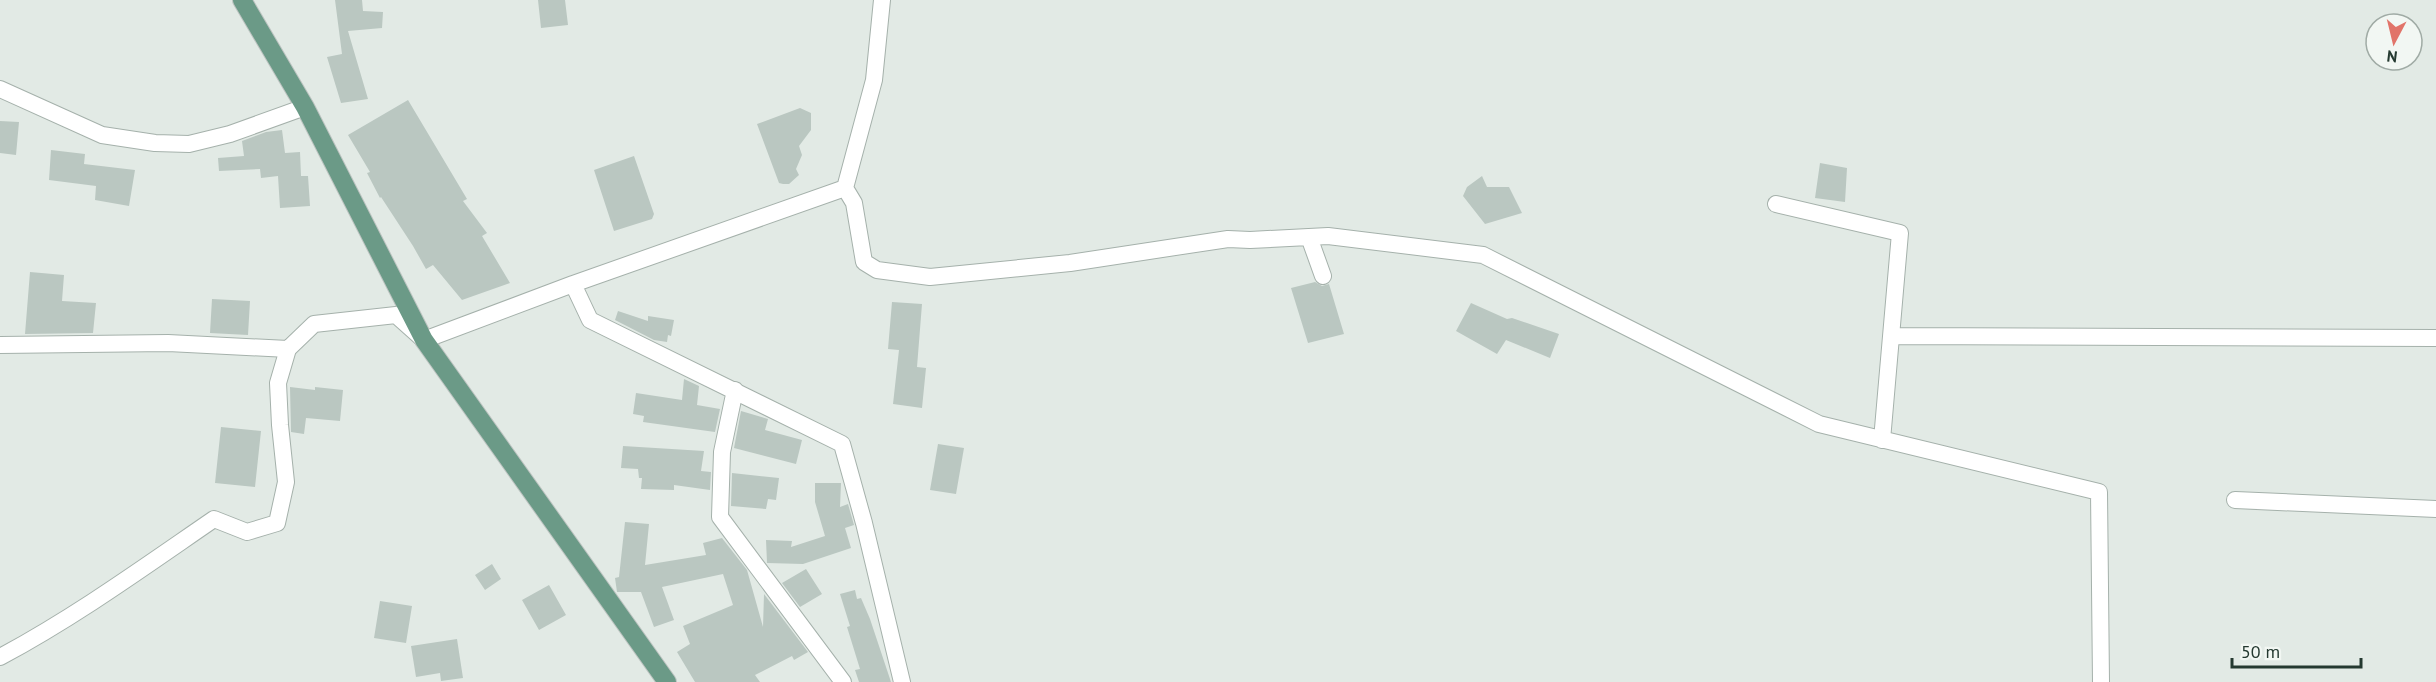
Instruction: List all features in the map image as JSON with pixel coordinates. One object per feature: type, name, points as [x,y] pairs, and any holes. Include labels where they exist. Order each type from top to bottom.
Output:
[{"type":"main road","points":[[242,0],[305,107],[424,340],[667,682]]},
{"type":"street","points":[[882,0],[874,80],[845,188],[854,203],[864,262],[877,270],[930,277],[1070,263],[1228,239],[1328,236],[1483,255],[1819,424],[2099,492],[2101,682]]},
{"type":"street","points":[[0,88],[102,135],[155,143],[189,144],[230,135],[305,107]]},
{"type":"street","points":[[0,657],[46,632],[213,519],[247,532],[277,523],[286,482],[280,425],[279,383],[288,349],[314,324],[396,315],[424,340],[573,284],[845,188]]},
{"type":"street","points":[[1776,204],[1900,233],[1882,440]]},
{"type":"street","points":[[1309,237],[1323,276]]},
{"type":"street","points":[[573,284],[590,320],[842,444],[864,523],[902,682]]},
{"type":"street","points":[[1891,336],[2436,338]]},
{"type":"street","points":[[0,345],[168,343],[288,349]]},
{"type":"street","points":[[735,390],[722,452],[720,517],[843,682]]},
{"type":"street","points":[[2235,500],[2436,509]]},
{"type":"building","points":[[335,0],[362,0],[363,11],[383,12],[382,28],[348,31],[368,99],[341,103],[327,57],[342,54]]},
{"type":"building","points":[[538,0],[565,0],[568,25],[541,28]]},
{"type":"building","points":[[408,100],[467,199],[463,201],[487,233],[482,236],[510,283],[462,300],[433,265],[426,269],[380,198],[367,173],[370,172],[348,135]]},
{"type":"building","points":[[800,108],[811,113],[811,130],[799,146],[802,155],[796,169],[799,175],[789,184],[779,183],[757,124]]},
{"type":"building","points":[[0,121],[19,122],[16,155],[0,153]]},
{"type":"building","points":[[282,130],[285,153],[300,152],[301,176],[308,176],[310,206],[280,208],[278,176],[261,178],[260,169],[219,171],[218,158],[244,156],[242,141],[266,132]]},
{"type":"building","points":[[51,150],[85,154],[84,164],[135,170],[129,206],[95,200],[96,186],[49,180]]},
{"type":"building","points":[[634,156],[654,214],[652,219],[614,231],[594,170]]},
{"type":"building","points":[[1820,163],[1847,168],[1845,202],[1815,198]]},
{"type":"building","points":[[1482,176],[1487,187],[1509,187],[1522,213],[1485,224],[1463,196],[1467,187]]},
{"type":"building","points":[[30,272],[64,275],[62,301],[96,303],[93,333],[25,334]]},
{"type":"building","points":[[1315,282],[1322,286],[1329,284],[1344,334],[1308,343],[1291,288]]},
{"type":"building","points":[[212,299],[250,301],[248,335],[210,333]]},
{"type":"building","points":[[892,302],[922,304],[917,367],[926,368],[922,408],[893,404],[899,350],[888,349]]},
{"type":"building","points":[[1471,303],[1507,319],[1512,318],[1559,334],[1550,358],[1506,340],[1497,354],[1456,331]]},
{"type":"building","points":[[618,311],[648,321],[648,316],[674,320],[671,336],[668,335],[667,342],[654,340],[615,320]]},
{"type":"building","points":[[684,379],[699,386],[697,405],[720,409],[715,432],[643,422],[644,416],[633,414],[636,393],[682,400]]},
{"type":"building","points":[[290,387],[343,390],[340,421],[306,418],[304,434],[291,432]]},
{"type":"building","points":[[741,411],[768,419],[765,430],[802,440],[796,464],[734,448]]},
{"type":"building","points":[[221,427],[261,431],[255,487],[215,483]]},
{"type":"building","points":[[938,444],[964,448],[956,494],[930,490]]},
{"type":"building","points":[[623,446],[704,451],[701,471],[711,472],[710,490],[674,485],[674,490],[641,489],[642,478],[639,478],[638,469],[621,468]]},
{"type":"building","points":[[732,473],[779,478],[776,500],[768,499],[766,509],[731,506]]},
{"type":"building","points":[[815,483],[841,483],[840,507],[848,504],[854,525],[845,528],[851,548],[803,564],[767,563],[766,540],[792,541],[791,547],[825,536],[815,502]]},
{"type":"building","points":[[625,522],[649,524],[645,565],[706,555],[703,543],[722,538],[747,570],[763,627],[764,594],[808,652],[794,660],[792,656],[755,675],[760,682],[695,682],[677,652],[690,644],[683,626],[733,605],[723,574],[662,587],[674,620],[654,627],[641,592],[617,592],[615,578],[619,577]]},
{"type":"building","points":[[492,564],[501,579],[485,590],[475,575]]},
{"type":"building","points":[[806,569],[822,594],[800,607],[782,583]]},
{"type":"building","points":[[549,585],[566,615],[539,630],[522,600]]},
{"type":"building","points":[[855,590],[857,599],[861,598],[870,619],[891,682],[859,682],[855,670],[860,669],[840,594]]},
{"type":"building","points":[[380,601],[412,606],[406,643],[374,638]]},
{"type":"building","points":[[457,639],[463,678],[441,681],[440,673],[416,677],[411,646]]}]
